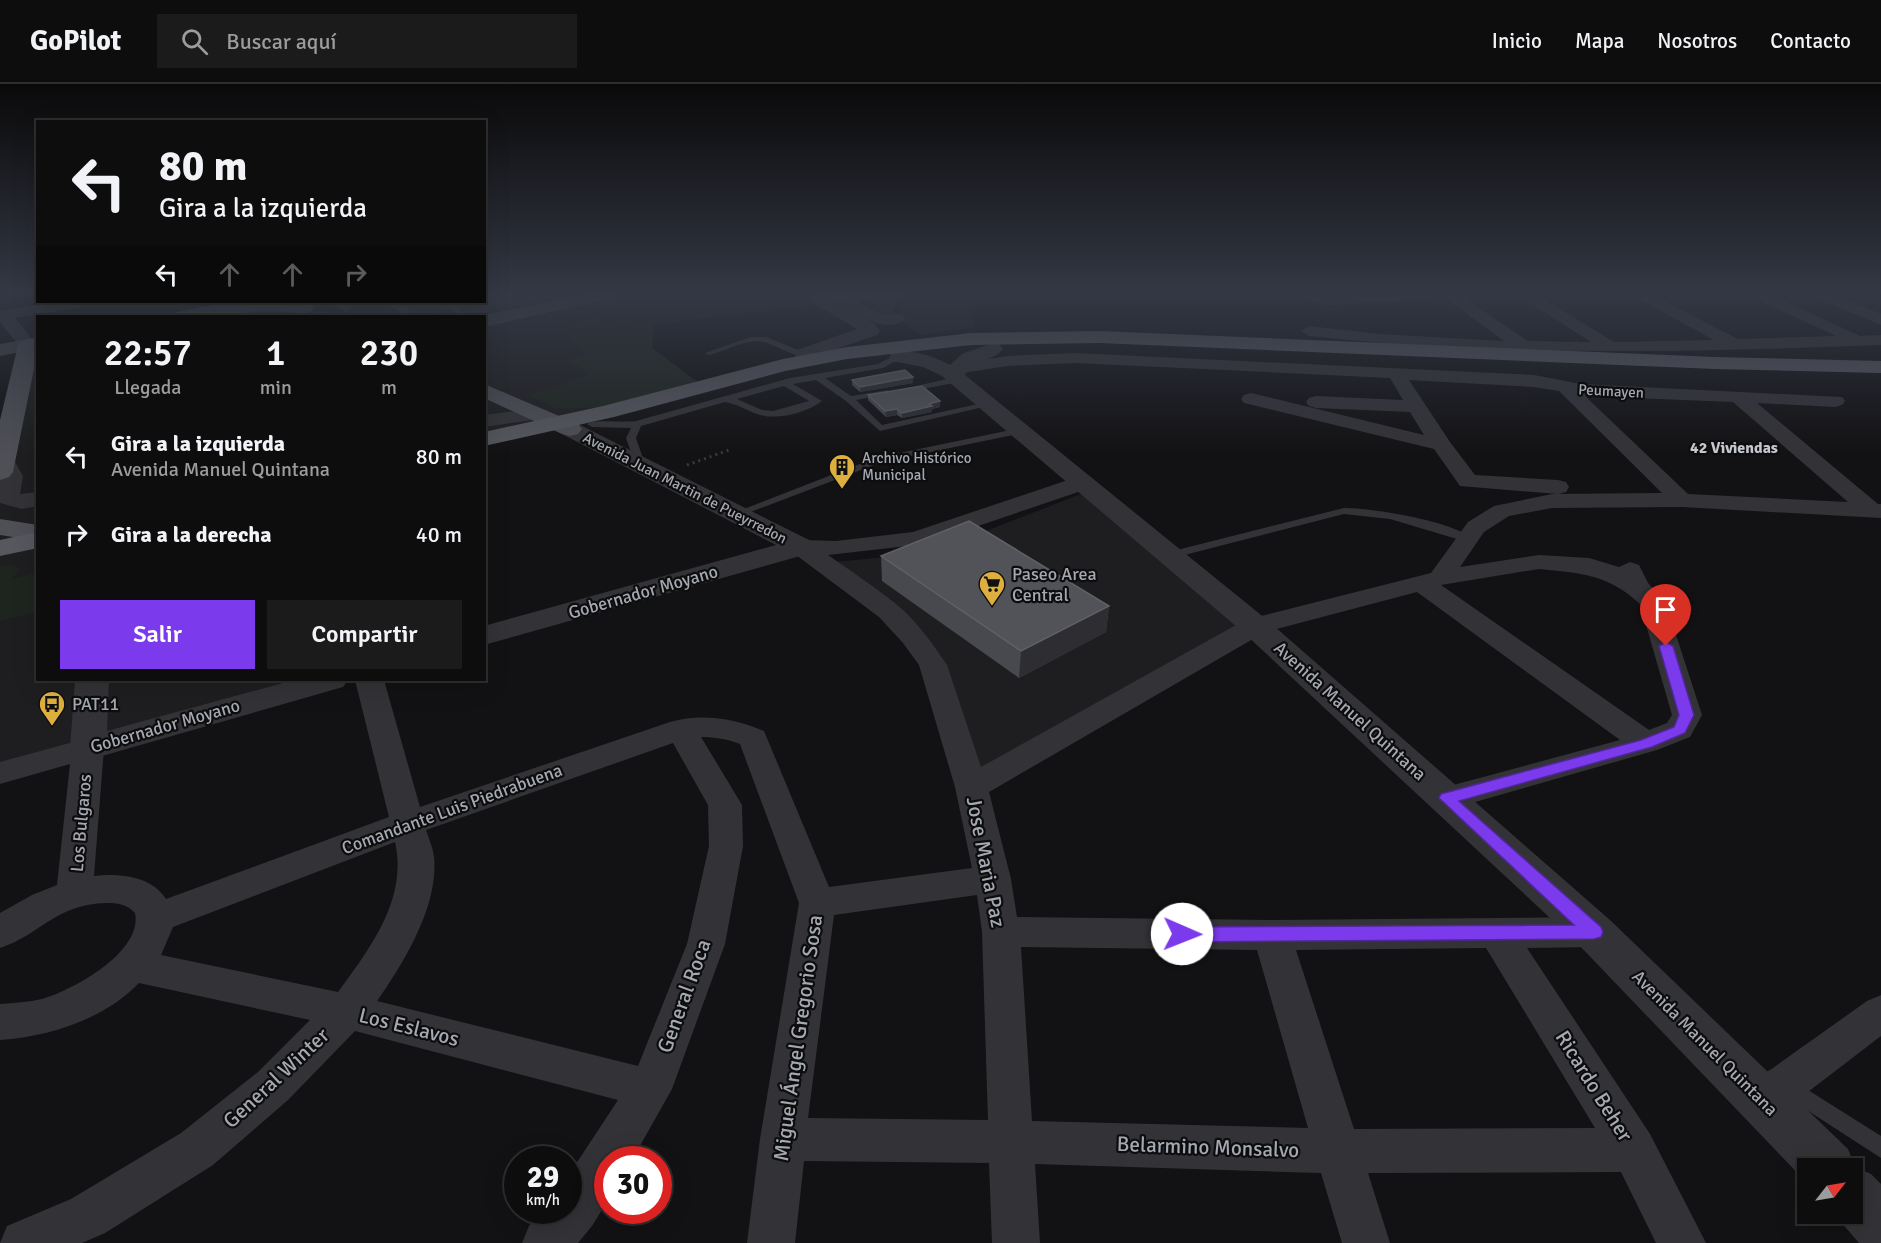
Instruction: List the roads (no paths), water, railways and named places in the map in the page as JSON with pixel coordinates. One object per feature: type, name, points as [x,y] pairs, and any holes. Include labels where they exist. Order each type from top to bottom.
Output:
[{"type":"highway","points":[[486,446],[783,365],[847,353],[891,348]]},
{"type":"highway","points":[[486,439],[899,357],[1031,348]]},
{"type":"highway","points":[[1183,348],[1881,379]]},
{"type":"highway","points":[[1509,348],[1738,354],[1881,367]]},
{"type":"highway","points":[[703,386],[804,354]]},
{"type":"highway","points":[[0,538],[36,530]]},
{"type":"highway","points":[[0,548],[36,530]]},
{"type":"main road","points":[[1,466],[6,422],[32,348]]},
{"type":"main road","points":[[486,391],[565,423]]},
{"type":"main road","points":[[0,525],[36,530]]},
{"type":"street","points":[[804,354],[818,348]]},
{"type":"street","points":[[1723,348],[1738,354],[1793,348]]},
{"type":"street","points":[[1728,348],[1738,354]]},
{"type":"street","points":[[955,375],[966,359],[993,349]]},
{"type":"street","name":"Avenida Manuel Quintana","points":[[899,357],[929,362],[955,375],[987,405],[1256,626],[1594,932],[1679,1016],[1766,1079],[1822,1158]]},
{"type":"street","name":"Peumayen","points":[[955,375],[1007,361],[1076,358],[1396,373],[1534,381],[1566,388],[1835,401]]},
{"type":"street","points":[[1396,373],[1441,445],[1468,480],[1581,488]]},
{"type":"street","points":[[1566,388],[1682,500]]},
{"type":"street","points":[[1737,396],[1876,511]]},
{"type":"street","points":[[1416,406],[1251,399],[1441,445]]},
{"type":"street","points":[[486,419],[509,416],[565,423]]},
{"type":"street","name":"Avenida Juan Martin de Pueyrredon","points":[[565,423],[649,471],[812,555]]},
{"type":"street","points":[[1,466],[12,476],[8,498],[22,502],[36,499]]},
{"type":"street","points":[[812,555],[846,547],[905,541],[935,534],[1082,483]]},
{"type":"street","points":[[1430,580],[1476,527],[1502,511],[1524,505],[1588,499],[1682,500],[1876,511]]},
{"type":"street","name":"Gobernador Moyano","points":[[486,636],[812,555]]},
{"type":"street","name":"Jose Maria Paz","points":[[812,555],[888,611],[913,637],[933,665],[970,787],[993,879],[1001,932],[1016,1243]]},
{"type":"street","points":[[970,787],[1256,626],[1430,580],[1539,562],[1560,562],[1589,566],[1611,573],[1631,573],[1652,601],[1687,715],[1679,730],[1646,743],[1447,798]]},
{"type":"street","points":[[1430,580],[1646,743]]},
{"type":"street","name":"Los Bulgaros","points":[[74,894],[92,681]]},
{"type":"street","name":"Gobernador Moyano","points":[[0,773],[327,681]]},
{"type":"street","name":"General Winter","points":[[24,1243],[88,1216],[197,1149],[273,1086],[347,1011],[384,960],[413,898],[416,857],[370,681]]},
{"type":"street","name":"Comandante Luis Piedrabuena","points":[[156,918],[409,823],[681,729],[717,725],[753,738]]},
{"type":"street","name":"General Roca","points":[[546,1243],[575,1209],[650,1089],[706,944],[726,846],[725,805],[681,729]]},
{"type":"street","name":"Miguel Ángel Gregorio Sosa","points":[[753,738],[817,903],[783,1139],[771,1243]]},
{"type":"street","points":[[817,903],[993,879]]},
{"type":"street","points":[[0,933],[15,921],[44,905],[74,894],[100,889],[122,889],[140,894],[151,904],[156,918],[153,933],[144,949],[131,965],[106,986],[77,1004],[44,1016],[13,1023],[0,1022]]},
{"type":"street","points":[[1001,932],[1272,935],[1594,932]]},
{"type":"street","name":"Ricardo Beher","points":[[1497,933],[1634,1150],[1682,1243]]},
{"type":"street","points":[[1272,935],[1366,1243]]},
{"type":"street","name":"Los Eslavos","points":[[131,965],[347,1011],[650,1089]]},
{"type":"street","points":[[1766,1079],[1881,1013]]},
{"type":"street","name":"Belarmino Monsalvo","points":[[783,1139],[1338,1150],[1634,1150]]},
{"type":"street","points":[[1863,1206],[1881,1226]]},
{"type":"lane","points":[[709,353],[724,348]]},
{"type":"lane","points":[[788,348],[804,354]]},
{"type":"lane","points":[[565,423],[620,426],[637,424],[789,378],[818,376],[880,366],[899,357]]},
{"type":"lane","points":[[849,399],[955,375]]},
{"type":"lane","points":[[818,376],[849,399],[880,428],[987,405]]},
{"type":"lane","points":[[723,399],[742,401],[761,413],[778,414],[817,402],[788,386],[789,378]]},
{"type":"lane","points":[[637,424],[632,438],[649,471]]},
{"type":"lane","points":[[735,514],[879,460],[1020,431]]},
{"type":"lane","points":[[1169,555],[1344,510],[1361,510],[1396,518],[1448,531],[1467,539]]},
{"type":"lane","points":[[1766,1079],[1881,1148]]},
{"type":"place","name":"Archivo Histórico Municipal","points":[[842,490]]},
{"type":"place","name":"Paseo Area Central","points":[[992,607]]},
{"type":"place","name":"PAT11","points":[[52,727]]},
{"type":"district","name":"42 Viviendas","points":[[1734,447]]}]
